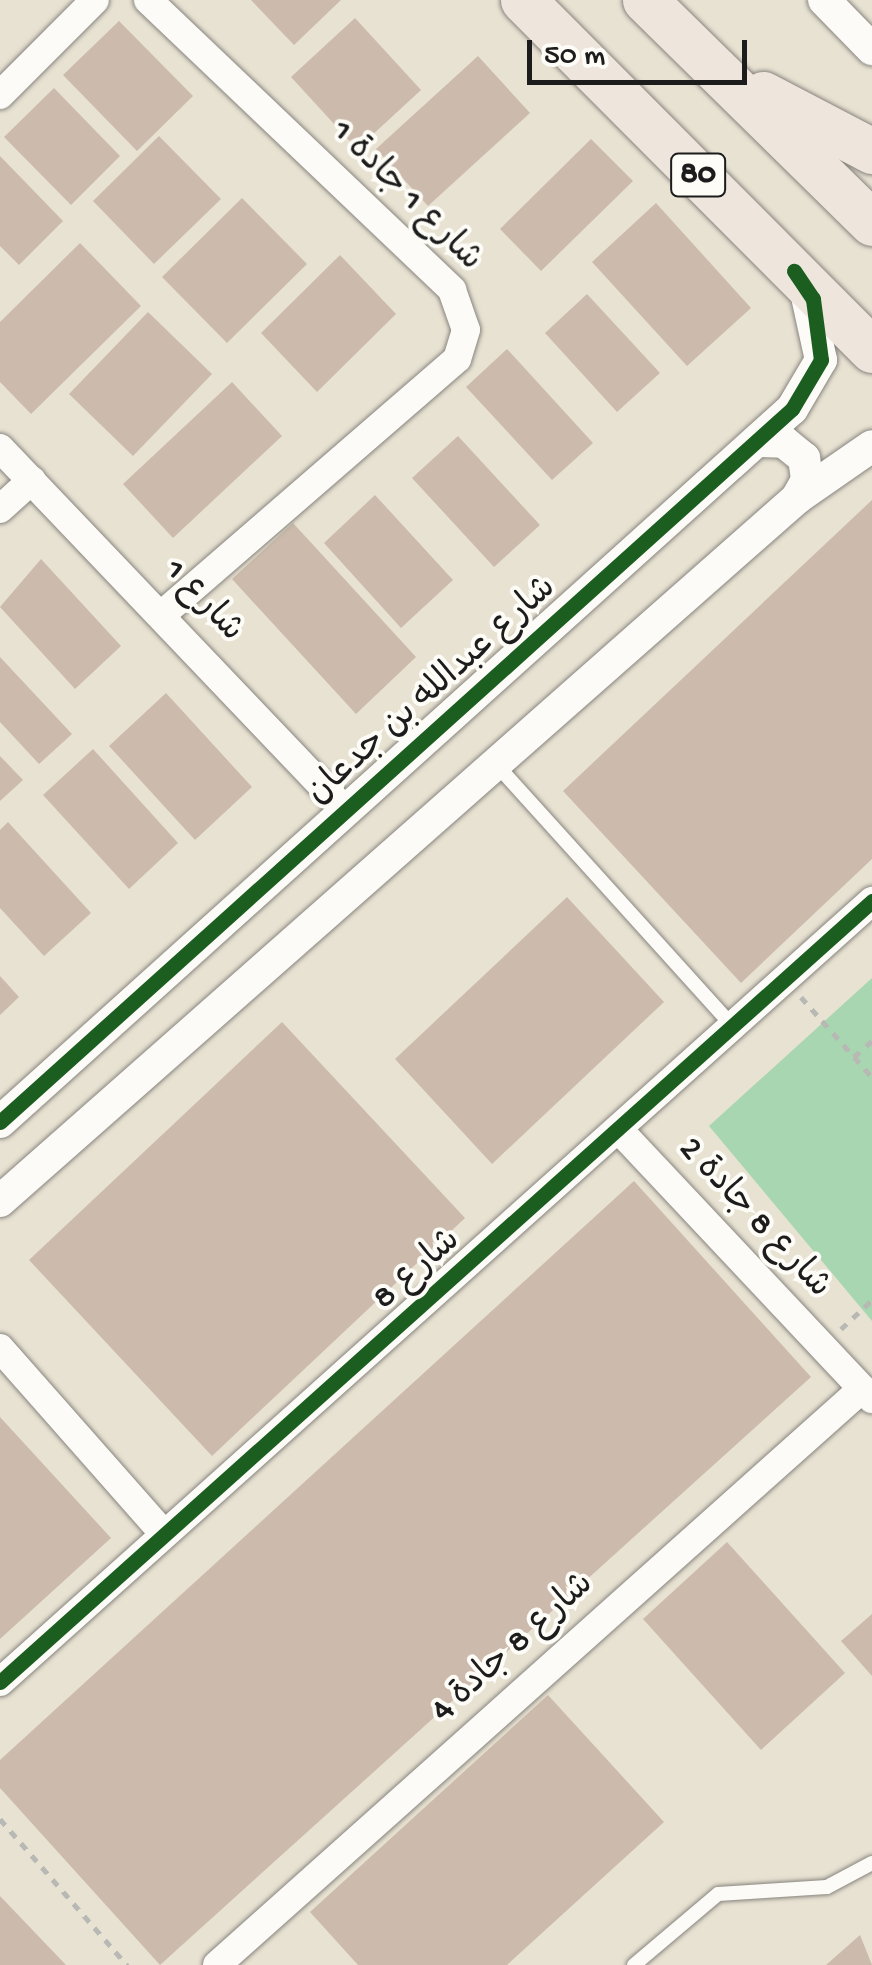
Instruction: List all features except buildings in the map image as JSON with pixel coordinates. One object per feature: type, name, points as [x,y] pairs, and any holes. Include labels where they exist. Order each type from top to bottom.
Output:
[{"type":"highway","name":"80","points":[[524,0],[872,350]]},
{"type":"highway","name":"80","points":[[644,0],[872,223]]},
{"type":"highway","points":[[710,64],[872,151]]},
{"type":"street","points":[[0,95],[95,0]]},
{"type":"street","name":"شارع 1 جادة 1","points":[[148,0],[452,290],[466,330],[457,358],[163,614]]},
{"type":"street","points":[[824,0],[872,48]]},
{"type":"street","name":"شارع عبدالله بن جدعان","points":[[0,1122],[760,441],[820,360],[812,298],[794,271]]},
{"type":"street","points":[[760,441],[784,442],[804,458],[808,480],[797,498]]},
{"type":"street","points":[[0,1202],[493,762],[797,498],[872,446]]},
{"type":"street","name":"شارع 1","points":[[0,448],[163,614],[345,810]]},
{"type":"street","points":[[0,509],[32,480]]},
{"type":"street","name":"شارع 8","points":[[0,1682],[622,1133],[872,901]]},
{"type":"street","points":[[122,1012],[126,1052],[158,1058]]},
{"type":"street","points":[[73,1056],[96,1056],[110,1069],[105,1106]]},
{"type":"street","name":"شارع 8 جادة 2","points":[[622,1133],[867,1394]]},
{"type":"street","points":[[0,1348],[164,1534]]},
{"type":"street","name":"شارع 8 جادة 4","points":[[217,1965],[867,1394]]},
{"type":"lane","points":[[493,762],[734,1028]]},
{"type":"lane","points":[[634,1965],[718,1894],[827,1887],[872,1863]]},
{"type":"path","points":[[786,980],[872,1076]]},
{"type":"path","points":[[854,1057],[872,1041]]},
{"type":"path","points":[[822,1347],[872,1300]]},
{"type":"path","points":[[0,1819],[127,1965]]},
{"type":"green space","points":[[872,978],[872,1321],[709,1126]]},
{"type":"cycle path","points":[[0,1122],[792,409],[821,360],[813,299],[794,271]]},
{"type":"cycle path","points":[[0,1682],[872,901]]}]
